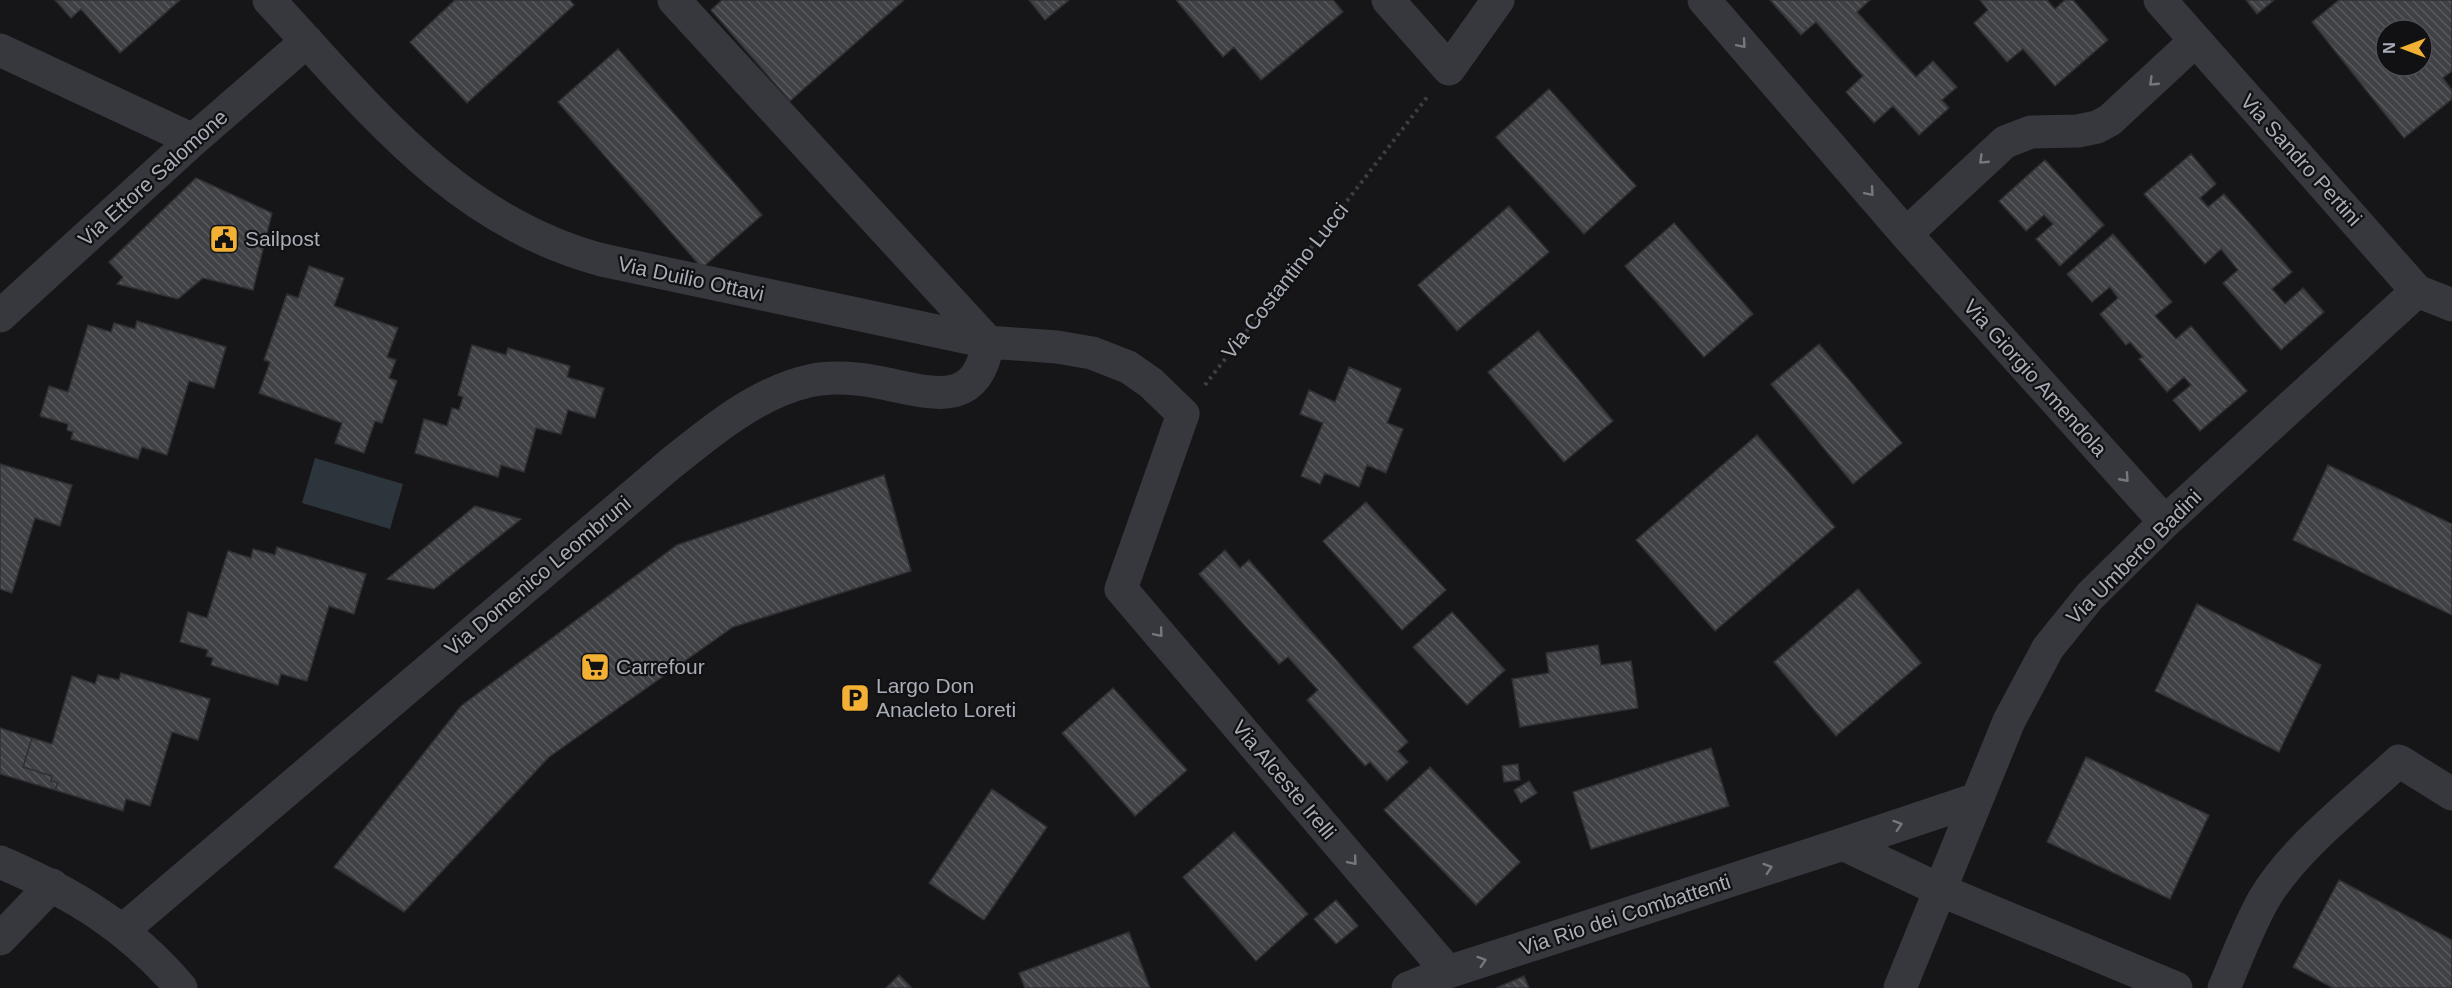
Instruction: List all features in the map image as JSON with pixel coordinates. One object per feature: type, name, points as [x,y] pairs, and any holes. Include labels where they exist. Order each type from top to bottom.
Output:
[{"type":"street","name":"Via Duilio Ottavi","points":[[269,0],[388,129],[435,172],[466,196],[515,226],[563,248],[603,260],[988,342],[1064,348],[1112,359],[1151,383],[1183,414]]},
{"type":"street","points":[[674,0],[988,342]]},
{"type":"street","points":[[1388,0],[1449,69],[1498,0]]},
{"type":"street","name":"Via Giorgio Amendola","points":[[1704,0],[1906,234],[2165,522]]},
{"type":"street","name":"Via Sandro Pertini","points":[[2160,0],[2417,291],[2452,305]]},
{"type":"street","name":"Via Ettore Salomone","points":[[0,316],[193,140],[307,41]]},
{"type":"street","points":[[1906,234],[2005,142],[2031,132],[2079,131],[2097,127],[2110,120],[2195,41]]},
{"type":"street","points":[[0,50],[193,140]]},
{"type":"street","name":"Via Umberto Badini","points":[[1900,988],[2019,700],[2048,648],[2090,596],[2165,522],[2417,291]]},
{"type":"street","name":"Via Domenico Leombruni","points":[[123,930],[669,465],[725,422],[771,394],[798,384],[826,379],[861,380],[939,394],[953,392],[964,387],[974,378],[982,366],[988,342]]},
{"type":"street","name":"Via Alceste Irelli","points":[[1183,414],[1121,588],[1448,972]]},
{"type":"street","points":[[2224,988],[2251,925],[2275,882],[2309,844],[2399,760],[2452,795]]},
{"type":"street","name":"Via Rio dei Combattenti","points":[[1408,988],[1448,972],[1977,799]]},
{"type":"street","points":[[1843,844],[1940,891],[2176,988]]},
{"type":"street","points":[[0,862],[52,885],[123,930],[155,959],[181,988]]},
{"type":"street","points":[[0,939],[52,885]]},
{"type":"path","name":"Via Costantino Lucci","points":[[1183,414],[1449,69]]},
{"type":"shaded area","points":[[315,458],[403,484],[390,529],[302,503]]},
{"type":"building","points":[[55,0],[180,0],[120,53],[81,9],[71,18]]},
{"type":"building","points":[[455,0],[570,0],[574,5],[467,103],[410,42]]},
{"type":"building","points":[[722,0],[904,0],[790,101],[711,10]]},
{"type":"building","points":[[1029,0],[1069,0],[1045,20]]},
{"type":"building","points":[[1176,0],[1333,0],[1343,12],[1261,80],[1234,47],[1223,57]]},
{"type":"building","points":[[1770,0],[1870,0],[1857,12],[1916,77],[1933,61],[1957,87],[1942,100],[1949,108],[1919,135],[1893,106],[1874,123],[1846,92],[1863,76],[1816,22],[1801,35]]},
{"type":"building","points":[[1980,0],[2047,0],[2055,9],[2065,0],[2073,0],[2108,40],[2055,86],[2023,49],[2007,62],[1974,23],[1988,10]]},
{"type":"building","points":[[2246,0],[2274,0],[2257,14]]},
{"type":"building","points":[[2339,0],[2452,0],[2452,71],[2443,78],[2452,90],[2452,99],[2404,138],[2312,22]]},
{"type":"building","points":[[618,49],[762,215],[702,268],[558,102]]},
{"type":"building","points":[[1549,89],[1636,186],[1584,234],[1496,137]]},
{"type":"building","points":[[2191,154],[2216,184],[2200,198],[2208,207],[2224,194],[2292,272],[2272,289],[2285,304],[2303,288],[2324,312],[2281,350],[2223,283],[2238,270],[2221,249],[2205,264],[2144,194]]},
{"type":"building","points":[[2045,160],[2104,225],[2060,266],[2036,239],[2053,224],[2044,215],[2026,231],[1999,201]]},
{"type":"building","points":[[196,178],[272,213],[253,290],[203,278],[178,299],[117,284],[123,277],[109,262]]},
{"type":"building","points":[[1509,206],[1549,252],[1457,331],[1418,285]]},
{"type":"building","points":[[1674,223],[1753,314],[1704,357],[1625,266]]},
{"type":"building","points":[[2113,234],[2172,302],[2155,316],[2176,339],[2191,326],[2247,391],[2200,431],[2173,400],[2191,385],[2184,377],[2167,392],[2139,359],[2143,357],[2130,342],[2126,345],[2100,314],[2118,298],[2110,287],[2092,302],[2067,274]]},
{"type":"building","points":[[309,266],[344,278],[334,306],[398,328],[387,357],[396,360],[389,378],[397,381],[382,423],[375,421],[364,453],[335,443],[342,423],[259,393],[270,362],[264,360],[287,294],[298,298]]},
{"type":"building","points":[[137,321],[226,347],[214,388],[189,381],[167,455],[142,447],[138,459],[71,439],[73,432],[67,430],[68,424],[40,416],[49,386],[68,392],[88,325],[111,332],[114,323],[135,329]]},
{"type":"building","points":[[1538,331],[1613,421],[1564,462],[1488,372]]},
{"type":"building","points":[[1819,344],[1902,443],[1853,484],[1771,384]]},
{"type":"building","points":[[472,345],[506,355],[508,348],[570,366],[567,377],[604,388],[595,418],[568,410],[561,434],[536,428],[524,472],[501,465],[498,477],[415,453],[424,419],[447,426],[452,408],[459,410],[463,397],[458,395]]},
{"type":"building","points":[[1349,367],[1401,389],[1387,423],[1403,429],[1386,473],[1367,465],[1359,487],[1325,473],[1320,484],[1301,476],[1323,423],[1300,414],[1309,390],[1335,402]]},
{"type":"building","points":[[1757,435],[1835,527],[1715,631],[1636,540]]},
{"type":"building","points":[[0,464],[72,485],[60,526],[35,518],[12,593],[0,589]]},
{"type":"building","points":[[2328,465],[2452,524],[2452,615],[2293,540]]},
{"type":"building","name":"Carrefour","points":[[884,475],[911,571],[733,627],[549,757],[404,912],[334,867],[461,706],[677,545]]},
{"type":"building","points":[[1366,502],[1446,590],[1402,630],[1323,541]]},
{"type":"building","points":[[475,506],[521,519],[434,589],[387,579]]},
{"type":"building","points":[[277,547],[366,574],[354,614],[329,606],[307,681],[281,674],[278,685],[211,665],[213,658],[206,656],[208,650],[180,642],[188,612],[207,618],[228,551],[251,558],[253,549],[275,555]]},
{"type":"building","points":[[1225,550],[1240,568],[1249,560],[1408,742],[1398,751],[1408,762],[1387,781],[1370,762],[1365,766],[1307,700],[1318,690],[1288,657],[1279,664],[1199,574]]},
{"type":"building","points":[[1858,589],[1921,663],[1836,736],[1774,662]]},
{"type":"building","points":[[2197,604],[2321,665],[2279,752],[2155,691]]},
{"type":"building","points":[[1452,612],[1505,670],[1467,705],[1413,647]]},
{"type":"building","points":[[1598,645],[1601,665],[1631,661],[1638,708],[1520,727],[1512,679],[1549,673],[1546,653]]},
{"type":"building","points":[[121,673],[210,699],[198,740],[172,732],[150,806],[126,799],[123,811],[55,790],[58,783],[51,781],[52,776],[23,767],[32,738],[52,744],[72,676],[95,684],[98,675],[119,680]]},
{"type":"building","points":[[1113,688],[1187,770],[1135,816],[1062,733]]},
{"type":"building","points":[[0,728],[32,738],[23,767],[52,776],[51,781],[58,783],[55,790],[0,774]]},
{"type":"building","points":[[1711,748],[1729,806],[1591,849],[1573,792]]},
{"type":"building","points":[[2086,757],[2209,815],[2170,899],[2047,842]]},
{"type":"building","points":[[1518,764],[1520,780],[1504,782],[1502,766]]},
{"type":"building","points":[[1430,767],[1520,862],[1476,905],[1384,810]]},
{"type":"building","points":[[1529,781],[1537,793],[1521,803],[1514,790]]},
{"type":"building","points":[[992,789],[1047,827],[984,920],[929,883]]},
{"type":"building","points":[[1234,832],[1308,914],[1256,961],[1183,877]]},
{"type":"building","points":[[2339,880],[2452,940],[2452,988],[2333,988],[2293,967]]},
{"type":"building","points":[[1336,900],[1358,926],[1336,944],[1314,919]]},
{"type":"building","points":[[1129,932],[1150,988],[1025,988],[1019,973]]},
{"type":"building","points":[[899,975],[912,988],[886,988]]},
{"type":"building","points":[[1524,976],[1529,988],[1496,988]]},
{"type":"place","name":"Sailpost","points":[[224,239]]},
{"type":"place","name":"Carrefour","points":[[595,667]]},
{"type":"place","name":"Largo Don Anacleto Loreti","points":[[855,698]]}]
